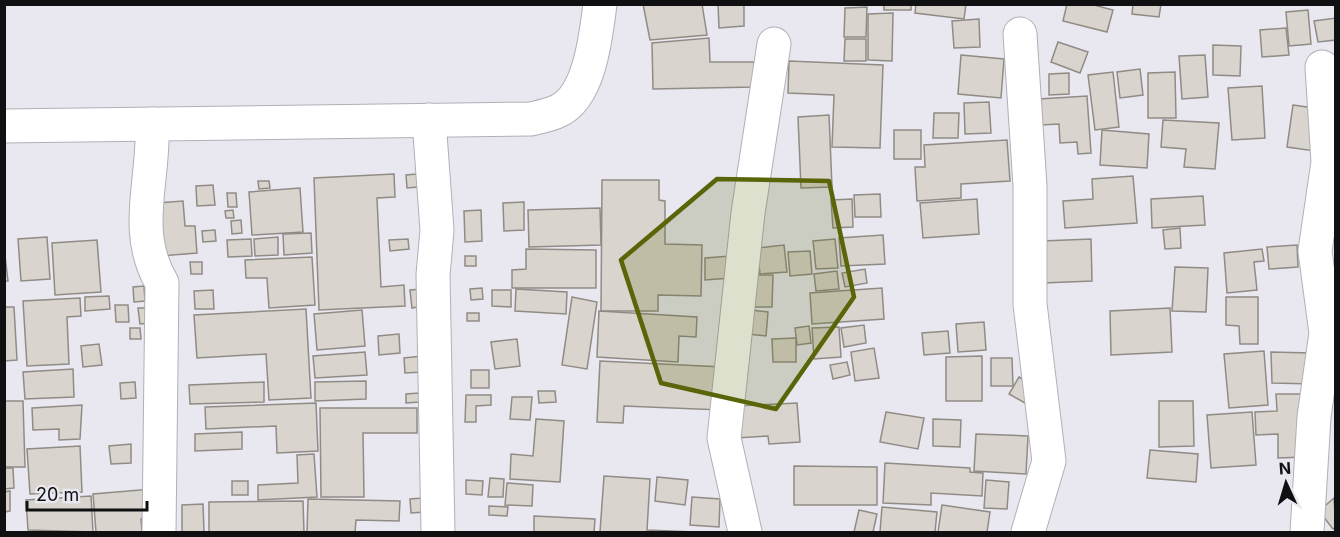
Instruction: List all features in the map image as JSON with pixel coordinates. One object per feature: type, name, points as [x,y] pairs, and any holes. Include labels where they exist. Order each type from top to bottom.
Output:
[{"type":"street","points":[[4,126],[531,119],[559,111],[575,97],[588,69],[600,4]]},
{"type":"street","points":[[1020,34],[1030,186],[1030,304],[1049,461],[1028,532]]},
{"type":"street","points":[[745,532],[724,438],[748,213],[774,44]]},
{"type":"street","points":[[1307,532],[1314,417],[1326,333],[1315,251],[1328,162],[1322,67]]},
{"type":"street","points":[[429,120],[438,231],[433,275],[438,532]]},
{"type":"street","points":[[152,124],[153,145],[144,209],[152,266],[162,283],[159,532]]},
{"type":"highlighted area","points":[[717,179],[829,181],[854,297],[776,409],[661,383],[621,260]]},
{"type":"building","points":[[643,4],[702,4],[707,35],[650,40]]},
{"type":"building","points":[[718,4],[744,4],[744,26],[719,28]]},
{"type":"building","points":[[884,4],[911,4],[911,10],[884,10]]},
{"type":"building","points":[[916,4],[966,4],[964,19],[915,13]]},
{"type":"building","points":[[1067,4],[1090,4],[1113,10],[1107,32],[1063,21]]},
{"type":"building","points":[[1133,4],[1161,4],[1159,17],[1132,14]]},
{"type":"building","points":[[867,7],[866,37],[844,37],[845,8]]},
{"type":"building","points":[[1308,10],[1311,44],[1289,46],[1286,12]]},
{"type":"building","points":[[893,13],[892,61],[868,60],[868,14]]},
{"type":"building","points":[[1336,18],[1336,40],[1318,42],[1314,21]]},
{"type":"building","points":[[979,19],[980,47],[954,48],[952,21]]},
{"type":"building","points":[[1286,28],[1289,55],[1262,57],[1260,30]]},
{"type":"building","points":[[709,38],[710,62],[754,62],[755,87],[653,89],[652,43]]},
{"type":"building","points":[[845,39],[866,39],[866,61],[844,61]]},
{"type":"building","points":[[1058,42],[1088,52],[1080,73],[1051,62]]},
{"type":"building","points":[[1213,45],[1241,46],[1240,76],[1213,75]]},
{"type":"building","points":[[961,55],[1004,59],[1001,98],[958,94]]},
{"type":"building","points":[[1205,55],[1208,97],[1182,99],[1179,56]]},
{"type":"building","points":[[789,61],[883,65],[880,148],[832,147],[834,95],[788,93]]},
{"type":"building","points":[[1140,69],[1143,95],[1120,98],[1117,72]]},
{"type":"building","points":[[1113,72],[1119,127],[1095,130],[1088,75]]},
{"type":"building","points":[[1175,72],[1176,118],[1148,118],[1148,73]]},
{"type":"building","points":[[1069,73],[1069,94],[1049,95],[1049,74]]},
{"type":"building","points":[[1262,86],[1265,138],[1232,140],[1228,88]]},
{"type":"building","points":[[1087,96],[1091,153],[1078,154],[1077,142],[1060,143],[1059,124],[1041,125],[1039,99]]},
{"type":"building","points":[[989,102],[991,133],[965,134],[964,103]]},
{"type":"building","points":[[1293,105],[1321,109],[1315,151],[1287,147]]},
{"type":"building","points":[[934,113],[959,113],[958,138],[933,138]]},
{"type":"building","points":[[829,115],[832,187],[801,188],[798,117]]},
{"type":"building","points":[[1163,120],[1219,123],[1215,169],[1184,167],[1186,149],[1161,147]]},
{"type":"building","points":[[894,130],[921,130],[921,159],[894,159]]},
{"type":"building","points":[[1102,130],[1149,134],[1147,168],[1100,165]]},
{"type":"building","points":[[1007,140],[1010,181],[961,184],[961,198],[917,201],[915,167],[925,167],[924,145]]},
{"type":"building","points":[[394,174],[395,197],[377,198],[381,287],[404,285],[405,306],[319,310],[314,178]]},
{"type":"building","points":[[417,174],[418,187],[407,188],[406,175]]},
{"type":"building","points":[[1133,176],[1137,223],[1065,228],[1063,201],[1093,199],[1092,179]]},
{"type":"building","points":[[602,180],[659,180],[659,200],[665,201],[665,244],[702,245],[701,296],[658,295],[658,311],[601,311]]},
{"type":"building","points":[[258,181],[269,181],[270,188],[259,189]]},
{"type":"building","points":[[213,185],[215,205],[197,206],[196,186]]},
{"type":"building","points":[[300,188],[303,232],[252,235],[249,192]]},
{"type":"building","points":[[227,193],[236,193],[237,207],[228,207]]},
{"type":"building","points":[[880,194],[881,217],[855,217],[854,195]]},
{"type":"building","points":[[1203,196],[1205,225],[1152,228],[1151,199]]},
{"type":"building","points":[[852,199],[853,227],[833,228],[831,200]]},
{"type":"building","points":[[977,199],[979,234],[923,238],[920,203]]},
{"type":"building","points":[[183,201],[185,226],[195,226],[197,253],[161,256],[157,203]]},
{"type":"building","points":[[524,202],[524,230],[504,231],[503,203]]},
{"type":"building","points":[[600,208],[601,245],[529,247],[528,210]]},
{"type":"building","points":[[233,210],[234,218],[226,218],[225,211]]},
{"type":"building","points":[[481,210],[482,241],[465,242],[464,211]]},
{"type":"building","points":[[241,220],[242,233],[232,234],[231,221]]},
{"type":"building","points":[[1180,228],[1181,248],[1165,249],[1163,230]]},
{"type":"building","points":[[215,230],[216,241],[203,242],[202,231]]},
{"type":"building","points":[[311,233],[312,253],[284,255],[283,234]]},
{"type":"building","points":[[883,235],[885,264],[841,266],[839,238]]},
{"type":"building","points":[[47,237],[50,279],[21,281],[18,239]]},
{"type":"building","points":[[278,237],[278,255],[255,256],[254,239]]},
{"type":"building","points":[[251,239],[252,256],[228,257],[227,240]]},
{"type":"building","points":[[408,239],[409,249],[390,251],[389,240]]},
{"type":"building","points":[[835,239],[838,268],[816,269],[813,241]]},
{"type":"building","points":[[1091,239],[1092,281],[1043,283],[1042,241]]},
{"type":"building","points":[[97,240],[101,292],[55,295],[52,243]]},
{"type":"building","points":[[784,245],[787,272],[760,274],[757,248]]},
{"type":"building","points":[[1297,245],[1298,267],[1269,269],[1267,247]]},
{"type":"building","points":[[4,247],[8,281],[4,281]]},
{"type":"building","points":[[526,249],[596,250],[596,288],[512,288],[512,270],[526,269]]},
{"type":"building","points":[[1262,249],[1264,261],[1254,262],[1257,290],[1227,293],[1224,253]]},
{"type":"building","points":[[810,251],[812,274],[790,276],[788,252]]},
{"type":"building","points":[[465,256],[476,256],[476,266],[465,266]]},
{"type":"building","points":[[730,256],[731,278],[705,280],[705,258]]},
{"type":"building","points":[[312,257],[315,305],[269,308],[267,278],[246,278],[245,260]]},
{"type":"building","points":[[190,262],[202,262],[202,274],[191,274]]},
{"type":"building","points":[[1175,267],[1208,268],[1206,312],[1172,311]]},
{"type":"building","points":[[865,269],[867,283],[845,287],[842,273]]},
{"type":"building","points":[[837,271],[839,289],[816,291],[814,274]]},
{"type":"building","points":[[751,275],[773,275],[772,307],[751,307]]},
{"type":"building","points":[[144,286],[145,301],[134,302],[133,287]]},
{"type":"building","points":[[482,288],[483,299],[471,300],[470,289]]},
{"type":"building","points":[[882,288],[884,319],[812,324],[810,293]]},
{"type":"building","points":[[422,289],[423,306],[412,308],[410,290]]},
{"type":"building","points":[[516,289],[567,292],[566,314],[515,311]]},
{"type":"building","points":[[213,290],[214,309],[195,309],[194,291]]},
{"type":"building","points":[[492,290],[511,290],[511,307],[492,306]]},
{"type":"building","points":[[109,296],[110,309],[85,311],[85,297]]},
{"type":"building","points":[[572,297],[597,302],[587,369],[562,365]]},
{"type":"building","points":[[1226,297],[1258,297],[1258,344],[1240,344],[1239,326],[1226,325]]},
{"type":"building","points":[[80,298],[81,316],[67,317],[69,364],[27,366],[23,301]]},
{"type":"building","points":[[115,305],[128,305],[129,322],[116,322]]},
{"type":"building","points":[[4,307],[14,307],[17,360],[4,361]]},
{"type":"building","points":[[138,308],[151,308],[152,323],[140,324]]},
{"type":"building","points":[[1170,308],[1172,352],[1111,355],[1110,311]]},
{"type":"building","points":[[306,309],[311,398],[269,400],[266,354],[197,358],[194,315]]},
{"type":"building","points":[[362,310],[365,346],[317,350],[314,314]]},
{"type":"building","points":[[750,310],[768,312],[766,336],[748,334]]},
{"type":"building","points":[[599,311],[697,317],[696,337],[679,336],[678,362],[597,357]]},
{"type":"building","points":[[467,313],[479,313],[479,321],[467,321]]},
{"type":"building","points":[[984,322],[986,350],[958,352],[956,324]]},
{"type":"building","points":[[864,325],[866,343],[844,347],[841,328]]},
{"type":"building","points":[[809,326],[811,343],[797,345],[795,328]]},
{"type":"building","points":[[839,327],[841,357],[814,359],[812,328]]},
{"type":"building","points":[[130,328],[140,328],[141,339],[130,339]]},
{"type":"building","points":[[948,331],[950,353],[924,355],[922,333]]},
{"type":"building","points":[[399,334],[400,353],[379,355],[378,336]]},
{"type":"building","points":[[796,338],[796,362],[773,362],[772,339]]},
{"type":"building","points":[[517,339],[520,366],[495,369],[491,342]]},
{"type":"building","points":[[99,344],[102,365],[83,367],[81,346]]},
{"type":"building","points":[[874,348],[879,378],[855,381],[851,352]]},
{"type":"building","points":[[1264,351],[1268,405],[1229,408],[1224,354]]},
{"type":"building","points":[[365,352],[367,375],[315,378],[313,356]]},
{"type":"building","points":[[1271,352],[1312,353],[1312,384],[1272,383]]},
{"type":"building","points":[[422,356],[423,372],[405,373],[404,358]]},
{"type":"building","points":[[982,356],[982,401],[946,401],[946,357]]},
{"type":"building","points":[[991,358],[1012,358],[1013,386],[991,386]]},
{"type":"building","points":[[600,361],[723,367],[721,410],[624,406],[623,423],[597,422]]},
{"type":"building","points":[[847,362],[850,375],[833,379],[830,365]]},
{"type":"building","points":[[73,369],[74,397],[25,399],[23,372]]},
{"type":"building","points":[[471,370],[489,370],[489,388],[471,388]]},
{"type":"building","points":[[1019,377],[1035,387],[1025,403],[1009,394]]},
{"type":"building","points":[[366,381],[366,399],[315,401],[315,382]]},
{"type":"building","points":[[135,382],[136,398],[121,399],[120,383]]},
{"type":"building","points":[[264,382],[264,402],[190,404],[189,385]]},
{"type":"building","points":[[538,391],[555,391],[556,402],[539,403]]},
{"type":"building","points":[[419,393],[420,402],[406,403],[406,394]]},
{"type":"building","points":[[1276,394],[1302,394],[1304,457],[1278,458],[1278,434],[1256,435],[1255,412],[1277,411]]},
{"type":"building","points":[[466,395],[491,395],[491,405],[476,406],[476,422],[465,422]]},
{"type":"building","points":[[512,397],[532,397],[530,420],[510,419]]},
{"type":"building","points":[[4,401],[23,401],[25,467],[4,467]]},
{"type":"building","points":[[1159,401],[1193,401],[1194,446],[1159,447]]},
{"type":"building","points":[[316,403],[318,451],[277,453],[276,426],[206,429],[205,407]]},
{"type":"building","points":[[797,403],[800,442],[769,444],[768,436],[736,438],[734,406]]},
{"type":"building","points":[[82,405],[80,439],[59,440],[59,429],[33,430],[32,408]]},
{"type":"building","points":[[320,408],[417,408],[417,433],[363,433],[364,497],[321,497]]},
{"type":"building","points":[[886,412],[924,418],[918,449],[880,442]]},
{"type":"building","points":[[1252,412],[1256,465],[1211,468],[1207,415]]},
{"type":"building","points":[[536,419],[564,421],[560,482],[510,479],[511,454],[533,456]]},
{"type":"building","points":[[933,419],[961,420],[960,447],[933,446]]},
{"type":"building","points":[[242,432],[242,449],[195,451],[195,434]]},
{"type":"building","points":[[976,434],[1028,436],[1026,474],[974,471]]},
{"type":"building","points":[[131,444],[131,463],[111,464],[109,446]]},
{"type":"building","points":[[80,446],[82,492],[30,494],[27,449]]},
{"type":"building","points":[[1150,450],[1198,454],[1196,482],[1147,478]]},
{"type":"building","points":[[314,454],[317,497],[258,500],[258,485],[298,483],[297,455]]},
{"type":"building","points":[[885,463],[970,468],[970,472],[983,473],[982,496],[931,493],[931,505],[883,503]]},
{"type":"building","points":[[794,466],[877,467],[877,505],[794,505]]},
{"type":"building","points":[[4,468],[13,468],[14,488],[4,489]]},
{"type":"building","points":[[604,476],[650,479],[647,530],[694,532],[600,532]]},
{"type":"building","points":[[657,477],[688,480],[685,505],[655,501]]},
{"type":"building","points":[[490,478],[504,479],[503,497],[488,497]]},
{"type":"building","points":[[466,480],[483,481],[482,495],[466,494]]},
{"type":"building","points":[[986,480],[1009,482],[1007,509],[984,508]]},
{"type":"building","points":[[232,481],[248,481],[248,495],[232,495]]},
{"type":"building","points":[[507,483],[533,485],[532,506],[505,505]]},
{"type":"building","points":[[152,489],[154,517],[141,519],[142,532],[96,532],[93,494]]},
{"type":"building","points":[[10,491],[10,511],[4,512],[4,492]]},
{"type":"building","points":[[91,496],[93,532],[28,530],[26,500]]},
{"type":"building","points":[[692,497],[720,499],[719,527],[690,525]]},
{"type":"building","points":[[423,498],[424,512],[411,513],[410,499]]},
{"type":"building","points":[[1334,498],[1336,527],[1333,529],[1319,511]]},
{"type":"building","points":[[308,499],[400,501],[399,521],[356,520],[355,532],[307,532]]},
{"type":"building","points":[[303,501],[304,532],[209,532],[209,502]]},
{"type":"building","points":[[203,504],[204,532],[182,532],[182,505]]},
{"type":"building","points":[[942,505],[990,512],[987,532],[938,532]]},
{"type":"building","points":[[489,506],[508,507],[507,516],[489,515]]},
{"type":"building","points":[[882,507],[937,512],[935,532],[880,532]]},
{"type":"building","points":[[859,510],[877,514],[873,532],[854,532]]},
{"type":"building","points":[[534,516],[595,519],[594,532],[534,532]]}]
